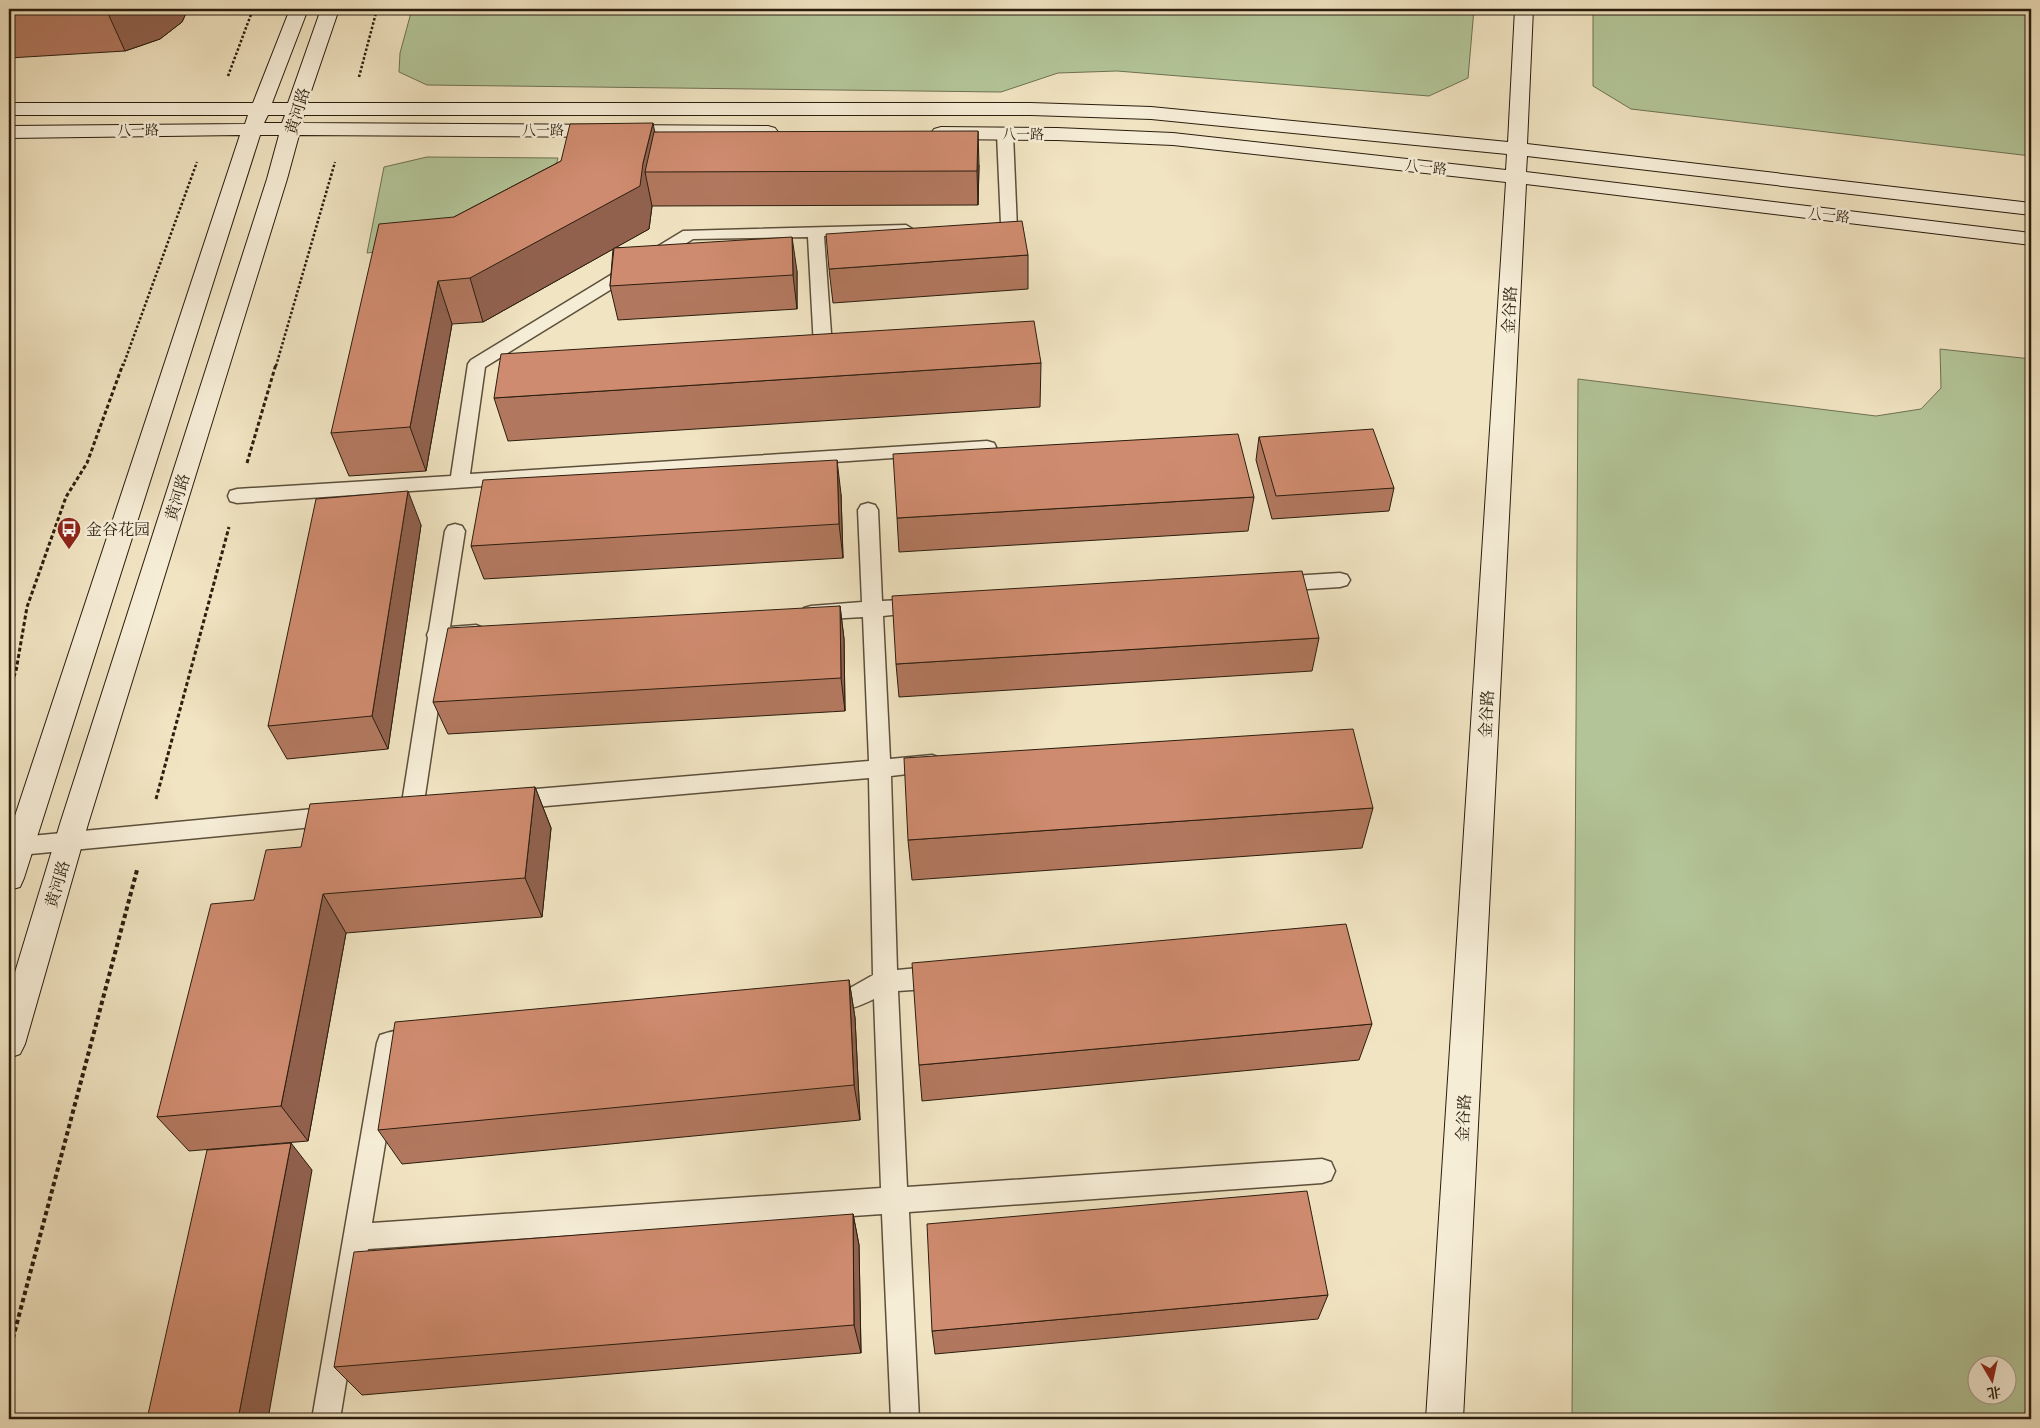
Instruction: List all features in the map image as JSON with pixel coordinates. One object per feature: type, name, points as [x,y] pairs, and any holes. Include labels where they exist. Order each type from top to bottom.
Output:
[{"type":"main road","name":"黄河路","points":[[9,878],[252,129],[299,9]]},
{"type":"main road","name":"黄河路","points":[[9,1044],[293,118],[330,9]]},
{"type":"main road","name":"金谷路","points":[[1445,1419],[1518,149],[1524,9]]},
{"type":"main road","name":"八一路","points":[[9,109],[262,107],[293,118],[345,129],[788,132]]},
{"type":"main road","name":"八一路","points":[[9,132],[252,129],[293,118],[350,108],[1031,109],[1151,112],[1518,149],[2031,209]]},
{"type":"main road","name":"八一路","points":[[926,133],[1173,140],[1516,177],[2031,239]]},
{"type":"lane","points":[[970,229],[1008,228],[1005,134]]},
{"type":"lane","points":[[477,364],[689,234],[922,230]]},
{"type":"lane","points":[[816,232],[823,347]]},
{"type":"lane","points":[[803,348],[843,346]]},
{"type":"lane","points":[[477,364],[517,362]]},
{"type":"lane","points":[[460,481],[477,364]]},
{"type":"lane","points":[[237,496],[987,448]]},
{"type":"lane","points":[[868,510],[880,768],[885,981],[906,1419]]},
{"type":"lane","points":[[412,809],[437,635],[455,531]]},
{"type":"lane","points":[[1260,585],[1340,580]]},
{"type":"lane","points":[[794,614],[942,605]]},
{"type":"lane","points":[[437,635],[497,632]]},
{"type":"lane","points":[[492,802],[948,763]]},
{"type":"lane","points":[[20,846],[356,814]]},
{"type":"lane","points":[[804,1003],[853,998],[885,981],[964,975]]},
{"type":"lane","points":[[326,1419],[389,1043],[438,1038]]},
{"type":"lane","points":[[356,1237],[1322,1171]]},
{"type":"path","points":[[216,107],[253,9]]},
{"type":"path","points":[[350,108],[377,9]]},
{"type":"path","points":[[9,1353],[237,496],[345,129]]},
{"type":"path","points":[[9,689],[16,671],[27,607],[66,497],[87,463],[208,130]]},
{"type":"green space","points":[[412,9],[1474,9],[1468,78],[1429,96],[1117,71],[1058,73],[1001,92],[427,85],[399,72],[400,53]]},
{"type":"green space","points":[[1593,9],[2031,9],[2031,156],[1631,109],[1593,86]]},
{"type":"green space","points":[[427,157],[558,158],[548,195],[466,241],[367,253],[384,167]]},
{"type":"green space","points":[[1940,349],[2031,359],[2031,1419],[1572,1419],[1578,379],[1876,416],[1921,409],[1941,388]]},
{"type":"building","points":[[653,123],[643,163],[640,186],[470,278],[438,281],[410,427],[331,433],[379,224],[454,217],[561,161],[570,124]]},
{"type":"building","points":[[978,131],[977,171],[645,172],[654,132]]},
{"type":"building","points":[[1022,221],[1028,255],[829,269],[826,234]]},
{"type":"building","points":[[792,237],[793,275],[610,286],[614,248]]},
{"type":"building","points":[[1034,321],[1041,363],[494,398],[501,354]]},
{"type":"building","points":[[1373,429],[1394,488],[1276,496],[1259,437]]},
{"type":"building","points":[[1238,434],[1254,497],[897,518],[893,454]]},
{"type":"building","points":[[837,460],[839,524],[471,546],[483,480]]},
{"type":"building","points":[[408,491],[372,716],[268,726],[316,499]]},
{"type":"building","points":[[1302,571],[1319,638],[896,664],[892,596]]},
{"type":"building","points":[[840,606],[841,678],[433,702],[448,628]]},
{"type":"building","points":[[1353,729],[1373,808],[908,840],[904,758]]},
{"type":"building","points":[[535,787],[525,878],[323,894],[281,1106],[157,1117],[211,904],[254,900],[266,850],[301,847],[310,804]]},
{"type":"building","points":[[1346,924],[1372,1024],[919,1065],[912,963]]},
{"type":"building","points":[[849,980],[854,1085],[378,1130],[395,1022]]},
{"type":"building","points":[[291,1143],[238,1419],[147,1419],[207,1150]]},
{"type":"building","points":[[1307,1191],[1328,1295],[932,1331],[927,1224]]},
{"type":"building","points":[[853,1214],[854,1325],[334,1367],[354,1252]]},
{"type":"place","name":"金谷花园","points":[[69,550]]}]
